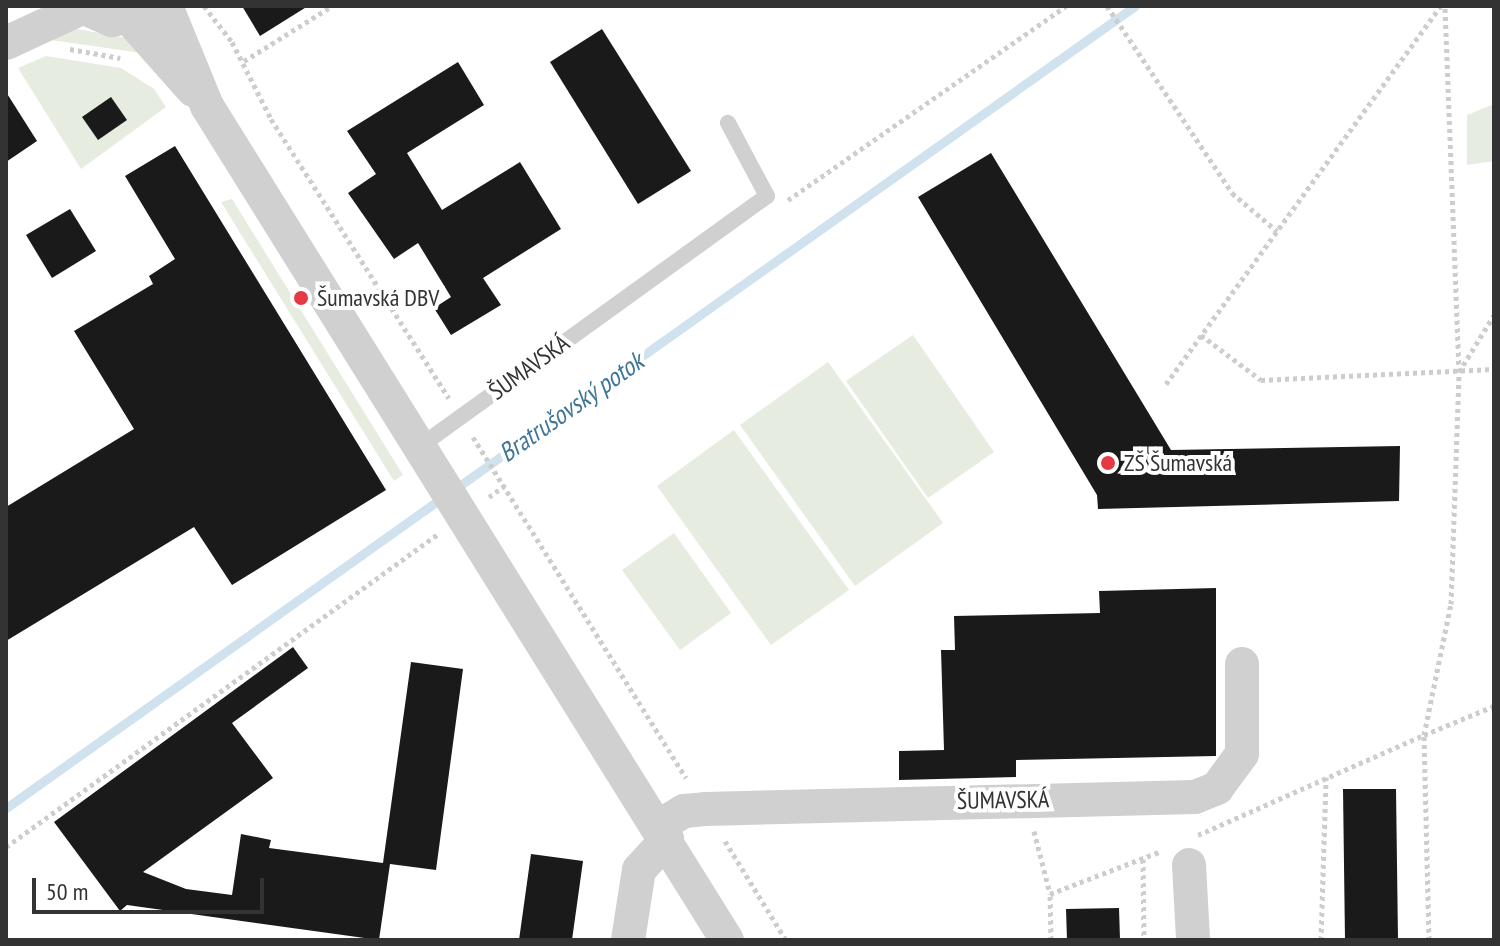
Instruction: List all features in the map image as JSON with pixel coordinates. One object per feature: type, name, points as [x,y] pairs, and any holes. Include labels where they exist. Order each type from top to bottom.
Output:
[{"type":"street","points":[[6,22],[26,6]]},
{"type":"street","points":[[166,6],[207,106]]},
{"type":"street","points":[[6,43],[81,7],[112,20],[144,13],[207,106],[439,476],[451,519],[663,832],[727,940]]},
{"type":"street","name":"ŠUMAVSKÁ","points":[[628,940],[639,870],[663,832],[684,811],[1026,799],[1195,797],[1217,788],[1233,773],[1242,754],[1242,664]]},
{"type":"street","points":[[1181,851],[1193,940]]},
{"type":"lane","name":"ŠUMAVSKÁ","points":[[419,447],[767,196],[728,123]]},
{"type":"path","points":[[204,6],[244,61],[271,119],[461,417]]},
{"type":"path","points":[[244,61],[332,6]]},
{"type":"path","points":[[1107,6],[1232,193],[1277,231]]},
{"type":"path","points":[[1166,384],[1443,6]]},
{"type":"path","points":[[1429,940],[1424,735],[1451,604],[1459,372],[1443,6]]},
{"type":"path","points":[[58,47],[125,59]]},
{"type":"path","points":[[1459,372],[1494,315]]},
{"type":"path","points":[[1201,335],[1261,380],[1494,369]]},
{"type":"path","points":[[479,446],[786,940]]},
{"type":"path","points":[[6,847],[451,519]]},
{"type":"path","points":[[1050,894],[1143,859],[1181,851],[1326,777],[1494,706]]},
{"type":"path","points":[[1321,940],[1326,777]]},
{"type":"path","points":[[1026,799],[1050,894],[1051,940]]},
{"type":"path","points":[[1143,859],[1144,940]]},
{"type":"shaded area","points":[[72,28],[127,38],[142,53],[51,40]]},
{"type":"shaded area","points":[[46,56],[121,68],[154,89],[166,107],[81,169],[18,68]]},
{"type":"shaded area","points":[[1494,104],[1494,161],[1467,165],[1467,115]]},
{"type":"shaded area","points":[[232,199],[403,475],[394,481],[221,202]]},
{"type":"shaded area","points":[[913,335],[994,452],[928,498],[846,381]]},
{"type":"shaded area","points":[[828,362],[943,523],[855,586],[740,425]]},
{"type":"shaded area","points":[[734,430],[849,590],[771,645],[657,486]]},
{"type":"shaded area","points":[[674,533],[731,613],[680,650],[622,570]]},
{"type":"building","points":[[242,6],[308,6],[260,36]]},
{"type":"building","points":[[602,29],[691,171],[638,204],[550,62]]},
{"type":"building","points":[[458,62],[484,105],[407,153],[442,210],[520,162],[561,229],[483,278],[501,305],[451,335],[434,308],[451,297],[418,243],[394,259],[348,193],[376,174],[347,131]]},
{"type":"building","points":[[6,92],[37,141],[6,162]]},
{"type":"building","points":[[111,97],[127,120],[98,140],[82,117]]},
{"type":"building","points":[[175,146],[386,490],[232,585],[194,527],[6,641],[6,507],[134,429],[74,331],[153,284],[149,276],[175,259],[125,176]]},
{"type":"building","points":[[991,153],[1171,450],[1400,446],[1399,501],[1098,509],[1097,495],[918,197]]},
{"type":"building","points":[[70,209],[96,251],[52,278],[26,235]]},
{"type":"building","points":[[1216,588],[1216,756],[1016,760],[1016,777],[899,780],[899,751],[944,750],[941,650],[955,650],[954,616],[1100,613],[1099,591]]},
{"type":"building","points":[[293,647],[308,668],[232,723],[273,778],[143,872],[186,889],[232,895],[241,834],[271,840],[269,848],[383,863],[411,662],[463,669],[436,870],[390,864],[379,940],[127,905],[120,911],[54,822]]},
{"type":"building","points":[[1343,789],[1396,789],[1398,940],[1345,940]]},
{"type":"building","points":[[531,854],[583,861],[572,940],[519,940]]},
{"type":"building","points":[[1119,908],[1120,940],[1067,940],[1066,909]]},
{"type":"waterway","name":"Bratrušovský potok","points":[[455,489],[1135,6]]},
{"type":"waterway","name":"Bratrušovský potok","points":[[6,808],[443,497]]},
{"type":"place","name":"Šumavská DBV","points":[[301,298]]},
{"type":"place","name":"ZŠ Šumavská","points":[[1108,463]]}]
